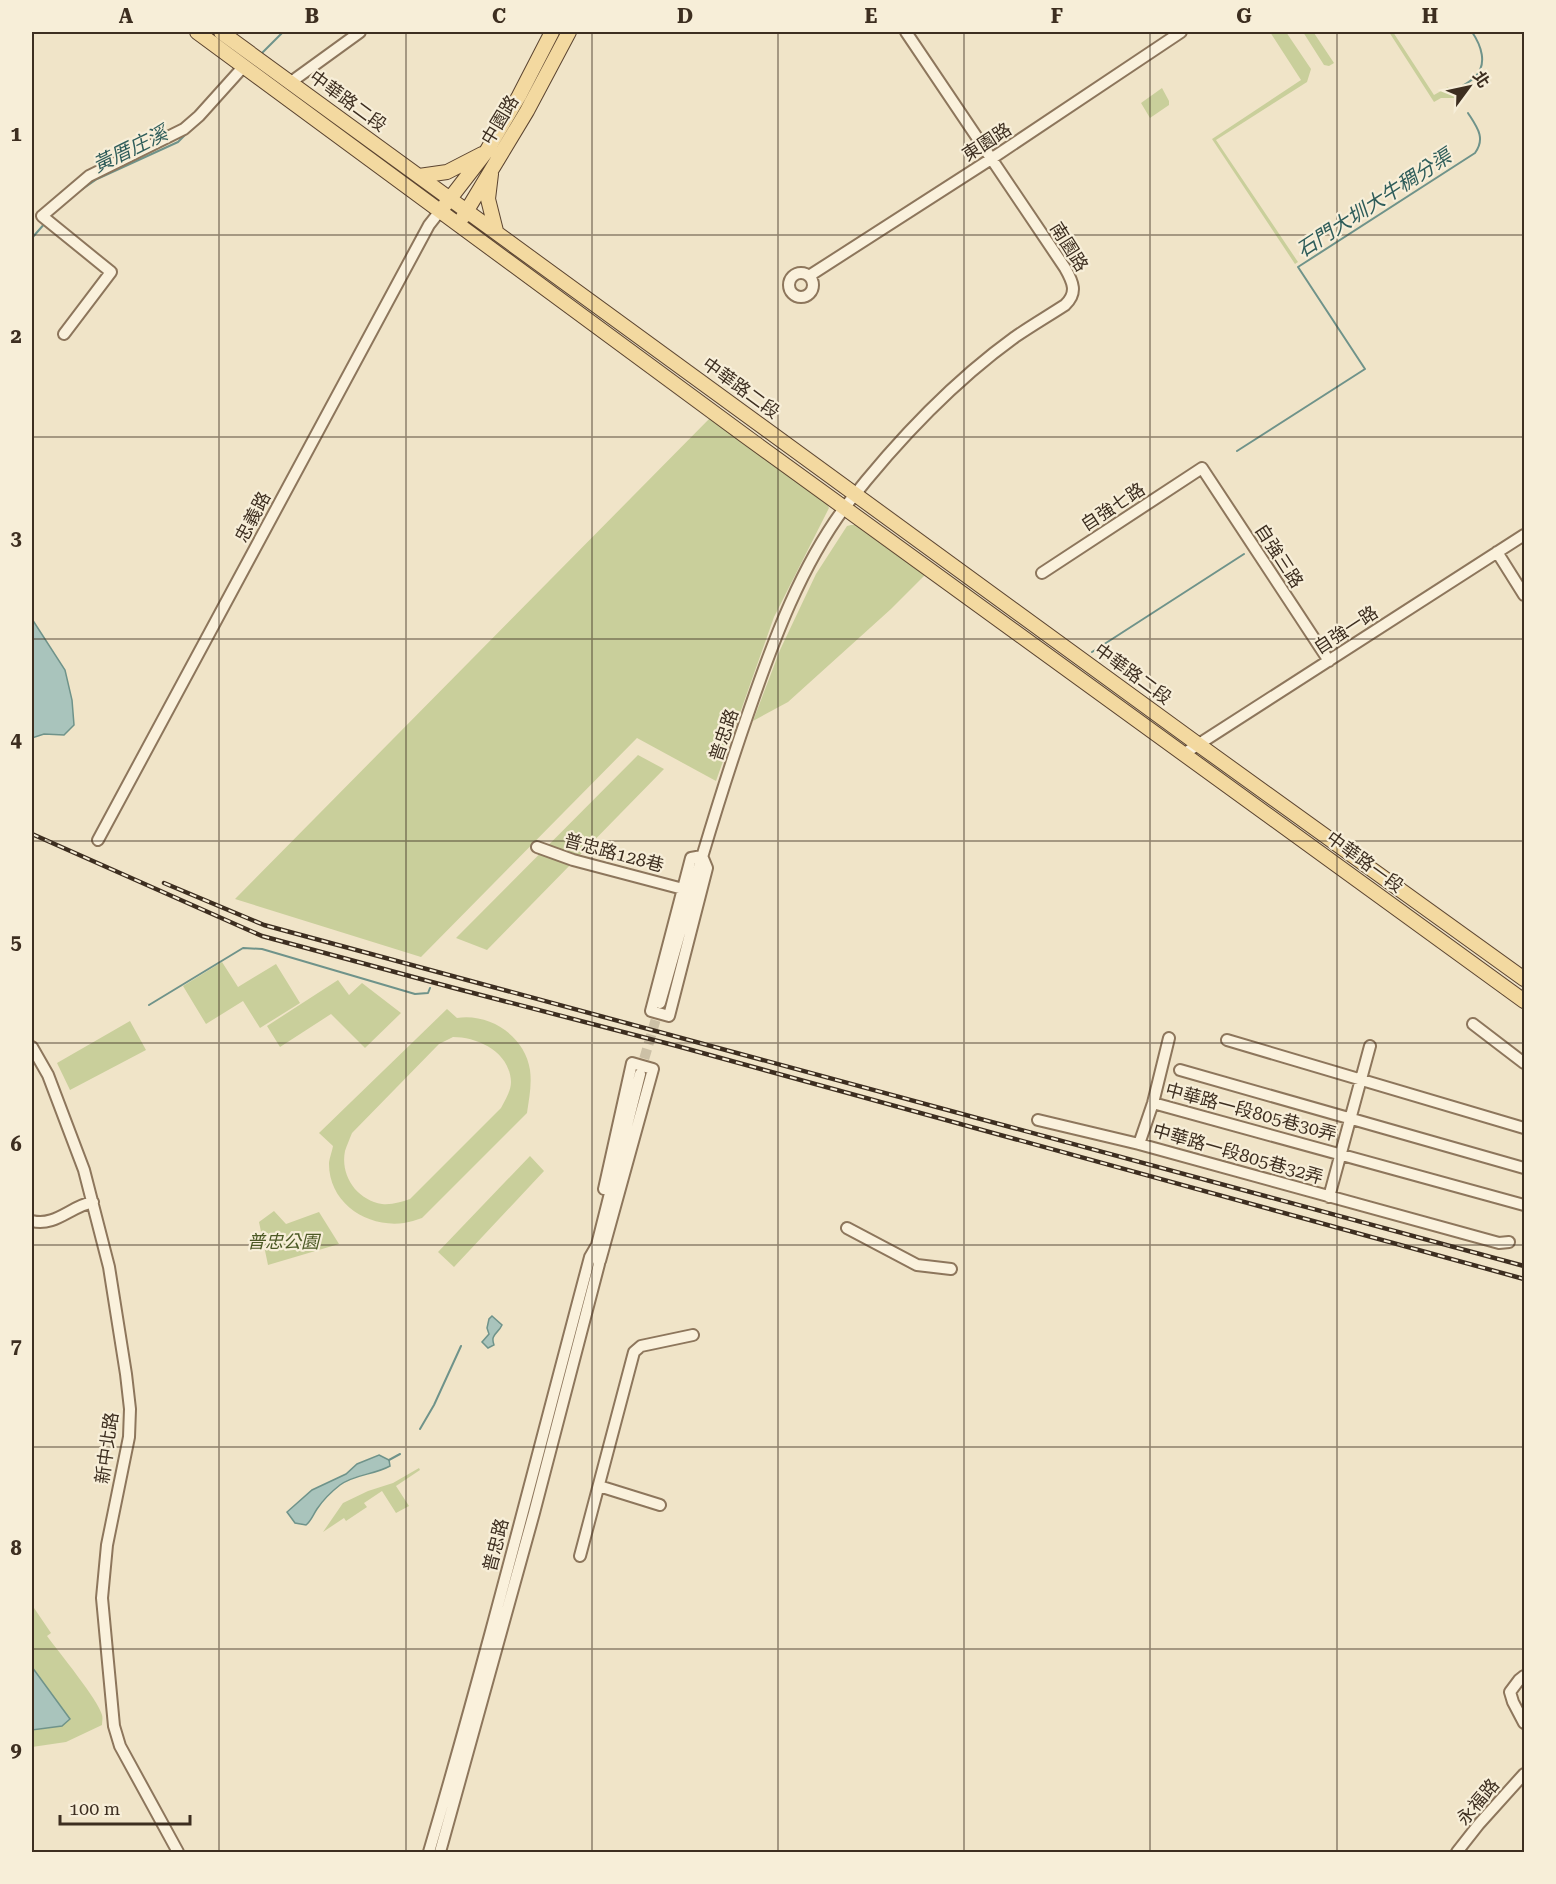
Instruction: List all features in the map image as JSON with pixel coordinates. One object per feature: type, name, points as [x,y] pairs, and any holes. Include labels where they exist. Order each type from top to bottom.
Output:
[{"type":"main road","name":"中華路二段","points":[[197,32],[844,508],[1185,753]]},
{"type":"main road","name":"中華路二段","points":[[221,32],[1199,745]]},
{"type":"main road","name":"中園路","points":[[440,211],[486,152],[519,96],[552,32]]},
{"type":"main road","name":"中園路","points":[[458,224],[528,111],[569,32]]},
{"type":"main road","points":[[419,176],[447,172],[486,152]]},
{"type":"main road","points":[[492,168],[488,199],[496,231]]},
{"type":"main road","name":"中華路一段","points":[[1199,745],[1524,979]]},
{"type":"main road","name":"中華路一段","points":[[1185,753],[1524,1001]]},
{"type":"street","points":[[291,82],[360,32]]},
{"type":"street","name":"南園路","points":[[856,494],[917,423],[954,387],[1015,338],[1065,305],[1072,296],[1073,286],[1065,268],[906,32]]},
{"type":"street","name":"東園路","points":[[809,276],[991,159],[1181,32]]},
{"type":"street","points":[[64,334],[111,272],[42,216],[89,176],[184,129],[247,69]]},
{"type":"street","name":"忠義路","points":[[98,840],[429,225],[440,211]]},
{"type":"street","name":"自強七路","points":[[1042,573],[1202,468]]},
{"type":"street","name":"自強三路","points":[[1202,468],[1329,661]]},
{"type":"street","name":"普忠路","points":[[660,1003],[702,856],[770,652],[794,596],[819,548],[844,508],[856,494]]},
{"type":"street","name":"自強一路","points":[[1185,753],[1524,535]]},
{"type":"street","points":[[1497,552],[1524,596]]},
{"type":"street","name":"普忠路128巷","points":[[537,847],[573,860],[683,889]]},
{"type":"street","points":[[702,856],[707,868],[669,1016],[651,1011],[683,889],[692,858],[702,856]]},
{"type":"street","points":[[1473,1024],[1524,1064]]},
{"type":"street","points":[[1139,1144],[1153,1103],[1169,1038]]},
{"type":"street","points":[[1227,1040],[1524,1128]]},
{"type":"street","points":[[1329,1197],[1370,1046]]},
{"type":"street","name":"新中北路","points":[[32,1047],[44,1068],[63,1113],[93,1202],[119,1321],[130,1409],[129,1437],[107,1545],[102,1598],[114,1726],[128,1762],[178,1852]]},
{"type":"street","points":[[632,1063],[653,1069],[595,1260],[632,1063]]},
{"type":"street","points":[[1180,1070],[1524,1168]]},
{"type":"street","name":"普忠路","points":[[440,1852],[534,1512],[640,1074]]},
{"type":"street","name":"中華路一段805巷30弄","points":[[1153,1103],[1524,1205]]},
{"type":"street","name":"中華路一段805巷32弄","points":[[1038,1120],[1139,1144],[1499,1243],[1509,1242]]},
{"type":"street","points":[[32,1221],[37,1223],[57,1220],[81,1204],[93,1202]]},
{"type":"street","points":[[847,1228],[917,1265],[951,1269]]},
{"type":"street","name":"普忠路","points":[[429,1852],[506,1577],[540,1442],[595,1260]]},
{"type":"street","points":[[580,1556],[634,1352],[641,1346],[693,1335]]},
{"type":"street","points":[[598,1486],[660,1505]]},
{"type":"street","points":[[1524,1677],[1510,1692],[1524,1723]]},
{"type":"street","name":"永福路","points":[[1457,1852],[1524,1774]]},
{"type":"green space","points":[[1270,32],[1286,32],[1311,69],[1307,82],[1216,140],[1298,262],[1295,264],[1212,139],[1301,80]]},
{"type":"green space","points":[[1303,32],[1316,32],[1314,33],[1334,63],[1329,66],[1324,65]]},
{"type":"green space","points":[[1389,32],[1393,32],[1434,95],[1448,87],[1456,98],[1441,98],[1434,102]]},
{"type":"green space","points":[[1162,88],[1169,105],[1150,118],[1141,103]]},
{"type":"green space","points":[[712,416],[827,504],[829,508],[774,617],[716,781],[637,738],[421,957],[235,899]]},
{"type":"green space","points":[[855,525],[925,575],[891,609],[788,702],[753,721],[780,650],[816,574],[847,526]]},
{"type":"green space","points":[[638,755],[664,769],[487,950],[456,938]]},
{"type":"green space","points":[[222,962],[238,987],[276,964],[300,1003],[260,1028],[243,1001],[206,1024],[183,986]]},
{"type":"green space","points":[[338,980],[349,995],[362,983],[401,1013],[365,1048],[331,1014],[280,1047],[267,1026]]},
{"type":"green space","points":[[447,1009],[457,1018],[482,1019],[504,1029],[521,1047],[527,1058],[531,1081],[527,1113],[422,1218],[390,1224],[364,1217],[353,1210],[343,1201],[331,1178],[329,1164],[333,1146],[319,1133]],"holes":[[[453,1037],[463,1038],[491,1048],[505,1062],[511,1085],[501,1108],[410,1199],[382,1204],[365,1198],[352,1185],[345,1169],[345,1151],[352,1133],[439,1044]]]},
{"type":"green space","points":[[130,1021],[146,1050],[70,1090],[57,1063]]},
{"type":"green space","points":[[530,1156],[544,1171],[454,1267],[438,1252]]},
{"type":"green space","name":"普忠公園","points":[[274,1211],[286,1224],[319,1212],[339,1244],[268,1265],[259,1222]]},
{"type":"green space","points":[[419,1468],[420,1470],[396,1486],[409,1506],[396,1513],[382,1491],[364,1503],[367,1507],[323,1532],[343,1503],[368,1491],[393,1483]]},
{"type":"green space","points":[[32,1605],[51,1633],[47,1636],[94,1699],[102,1715],[102,1725],[66,1742],[32,1747]]},
{"type":"water","points":[[32,619],[65,670],[72,700],[74,725],[64,735],[44,734],[32,738]]},
{"type":"water","points":[[492,1316],[502,1325],[494,1336],[494,1345],[488,1348],[482,1342],[489,1334],[487,1328]]},
{"type":"water","points":[[379,1455],[389,1460],[390,1466],[340,1485],[322,1502],[306,1525],[295,1523],[287,1512],[312,1490],[346,1474],[357,1464]]},
{"type":"water","points":[[32,1667],[70,1719],[62,1726],[32,1730]]},
{"type":"waterway","name":"黃厝庄溪","points":[[260,55],[283,32]]},
{"type":"waterway","name":"石門大圳大牛稠分渠","points":[[1454,91],[1473,79],[1481,66],[1482,54],[1472,32]]},
{"type":"waterway","name":"石門大圳大牛稠分渠","points":[[1237,451],[1365,369],[1298,267],[1475,153],[1480,137],[1468,113]]},
{"type":"waterway","name":"黃厝庄溪","points":[[81,190],[97,179],[178,142],[186,134]]},
{"type":"waterway","name":"黃厝庄溪","points":[[32,238],[46,222]]},
{"type":"waterway","name":"石門大圳大牛稠分渠","points":[[1092,652],[1244,554]]},
{"type":"waterway","name":"石門大圳大牛稠分渠","points":[[149,1005],[243,948],[262,949],[415,994],[428,993],[430,988]]},
{"type":"waterway","points":[[420,1429],[434,1405],[461,1346]]},
{"type":"waterway","points":[[389,1460],[400,1454]]},
{"type":"tunnel","points":[[640,1073],[660,1005]]},
{"type":"railway","points":[[32,834],[262,936],[677,1046],[1524,1279]]},
{"type":"railway","points":[[164,883],[264,925],[1524,1266]]}]
